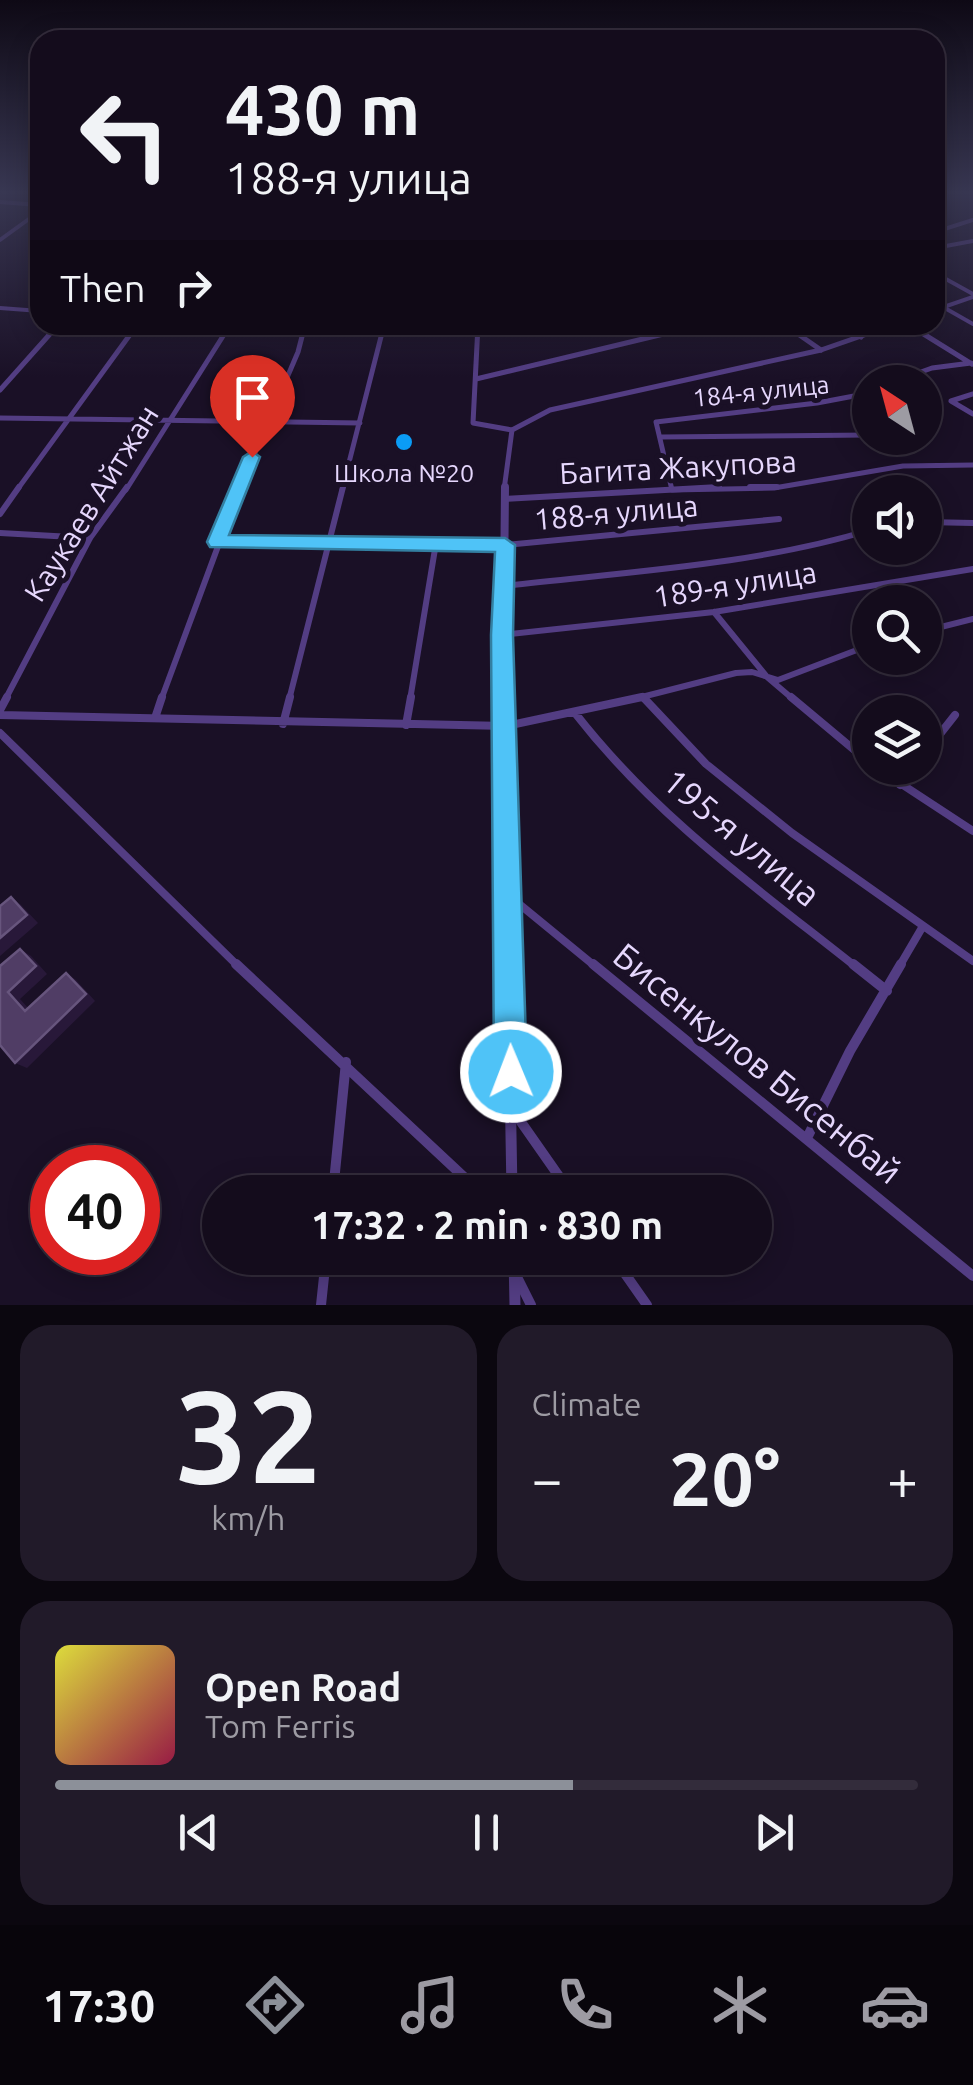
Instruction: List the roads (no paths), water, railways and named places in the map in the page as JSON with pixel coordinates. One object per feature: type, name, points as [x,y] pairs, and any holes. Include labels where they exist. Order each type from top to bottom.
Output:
[{"type":"street","points":[[945,278],[973,295]]},
{"type":"street","points":[[945,306],[973,295]]},
{"type":"street","points":[[0,308],[30,310]]},
{"type":"street","points":[[945,308],[973,324]]},
{"type":"street","points":[[0,390],[49,335]]},
{"type":"street","points":[[0,514],[130,335]]},
{"type":"street","name":"Каукаев Айтжан","points":[[0,712],[90,538],[110,515],[224,335]]},
{"type":"street","points":[[155,718],[217,542],[302,335]]},
{"type":"street","points":[[283,724],[382,335]]},
{"type":"street","points":[[478,335],[474,423],[512,430],[534,416],[567,406],[821,350],[866,335]]},
{"type":"street","points":[[476,379],[659,335]]},
{"type":"street","points":[[799,335],[821,350]]},
{"type":"street","points":[[926,335],[972,364]]},
{"type":"street","points":[[942,367],[972,364]]},
{"type":"street","points":[[973,394],[951,401],[973,414]]},
{"type":"street","name":"184-я улица","points":[[661,437],[656,422],[709,413],[825,405],[852,398]]},
{"type":"street","points":[[0,418],[360,423]]},
{"type":"street","points":[[512,430],[503,499],[502,635],[512,1175]]},
{"type":"street","points":[[672,490],[661,437],[852,435]]},
{"type":"street","name":"Багита Жакупова","points":[[503,499],[774,488],[903,466],[973,464]]},
{"type":"street","name":"188-я улица","points":[[217,542],[505,545],[779,519]]},
{"type":"street","points":[[942,522],[973,523]]},
{"type":"street","points":[[0,534],[90,538]]},
{"type":"street","name":"188-я улица","points":[[504,586],[710,561],[852,536]]},
{"type":"street","points":[[406,725],[436,543]]},
{"type":"street","name":"189-я улица","points":[[502,635],[714,612],[973,569]]},
{"type":"street","points":[[714,612],[767,677],[852,747]]},
{"type":"street","points":[[942,627],[973,619]]},
{"type":"street","points":[[0,712],[283,724],[506,726],[643,698],[736,673],[787,678],[852,652]]},
{"type":"street","points":[[643,698],[706,764],[792,833],[973,961]]},
{"type":"street","name":"195-я улица","points":[[576,713],[616,767],[695,840],[887,991]]},
{"type":"street","points":[[942,731],[955,714]]},
{"type":"street","points":[[0,733],[94,832],[346,1062],[462,1175]]},
{"type":"street","points":[[900,785],[973,832]]},
{"type":"street","name":"Бисенкулов Бисенбай","points":[[507,894],[973,1276]]},
{"type":"street","points":[[807,1138],[850,1051],[922,926]]},
{"type":"street","points":[[335,1175],[346,1062]]},
{"type":"street","points":[[512,1108],[558,1175]]},
{"type":"street","points":[[321,1305],[324,1275]]},
{"type":"street","points":[[515,1275],[515,1305]]},
{"type":"street","points":[[516,1275],[531,1305]]},
{"type":"street","points":[[626,1275],[647,1305]]},
{"type":"place","name":"Школа №20","points":[[404,442]]}]
